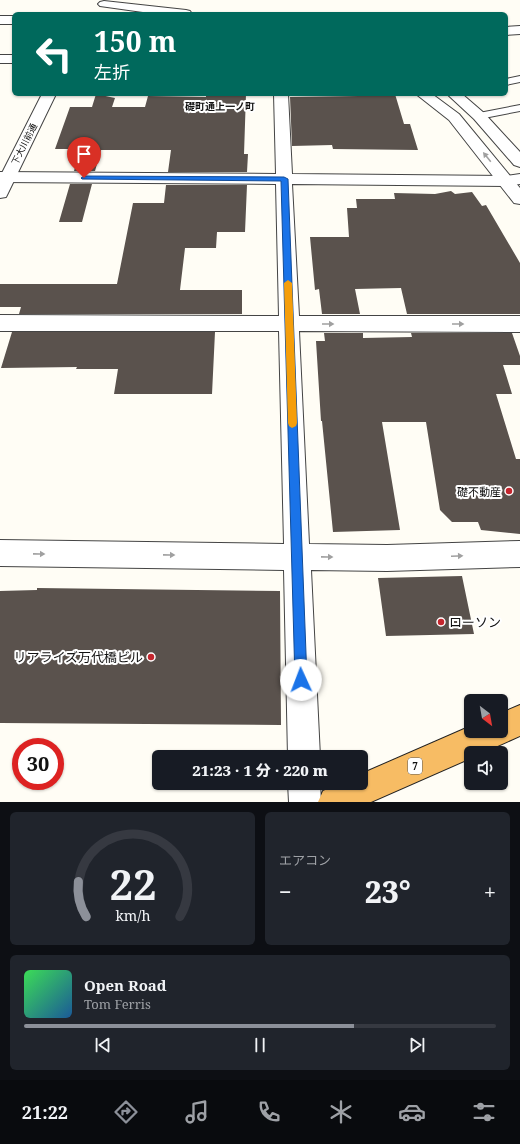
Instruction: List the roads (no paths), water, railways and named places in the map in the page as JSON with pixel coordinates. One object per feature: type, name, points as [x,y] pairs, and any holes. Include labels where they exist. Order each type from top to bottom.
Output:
[{"type":"highway","points":[[508,726],[520,720]]},
{"type":"highway","name":"7","points":[[334,802],[480,738]]},
{"type":"street","points":[[96,12],[105,2],[172,12]]},
{"type":"street","points":[[0,20],[12,20]]},
{"type":"street","points":[[508,31],[520,30]]},
{"type":"street","points":[[0,59],[12,59]]},
{"type":"street","name":"下大川前通","points":[[0,194],[4,178],[48,96]]},
{"type":"street","points":[[281,96],[304,750]]},
{"type":"street","points":[[426,96],[454,117],[513,180],[520,199]]},
{"type":"street","points":[[456,96],[479,116],[520,162]]},
{"type":"street","points":[[4,178],[513,180]]},
{"type":"street","points":[[0,323],[520,324]]},
{"type":"street","points":[[0,553],[386,558],[520,554]]},
{"type":"street","points":[[304,790],[305,802]]},
{"type":"lane","points":[[508,82],[520,79]]},
{"type":"lane","points":[[479,116],[520,108]]},
{"type":"place","name":"礎不動産","points":[[509,491]]},
{"type":"place","name":"ローソン","points":[[441,622]]},
{"type":"place","name":"リアライズ万代橋ビル","points":[[151,657]]},
{"type":"district","name":"礎町通上一ノ町","points":[[220,106]]}]
